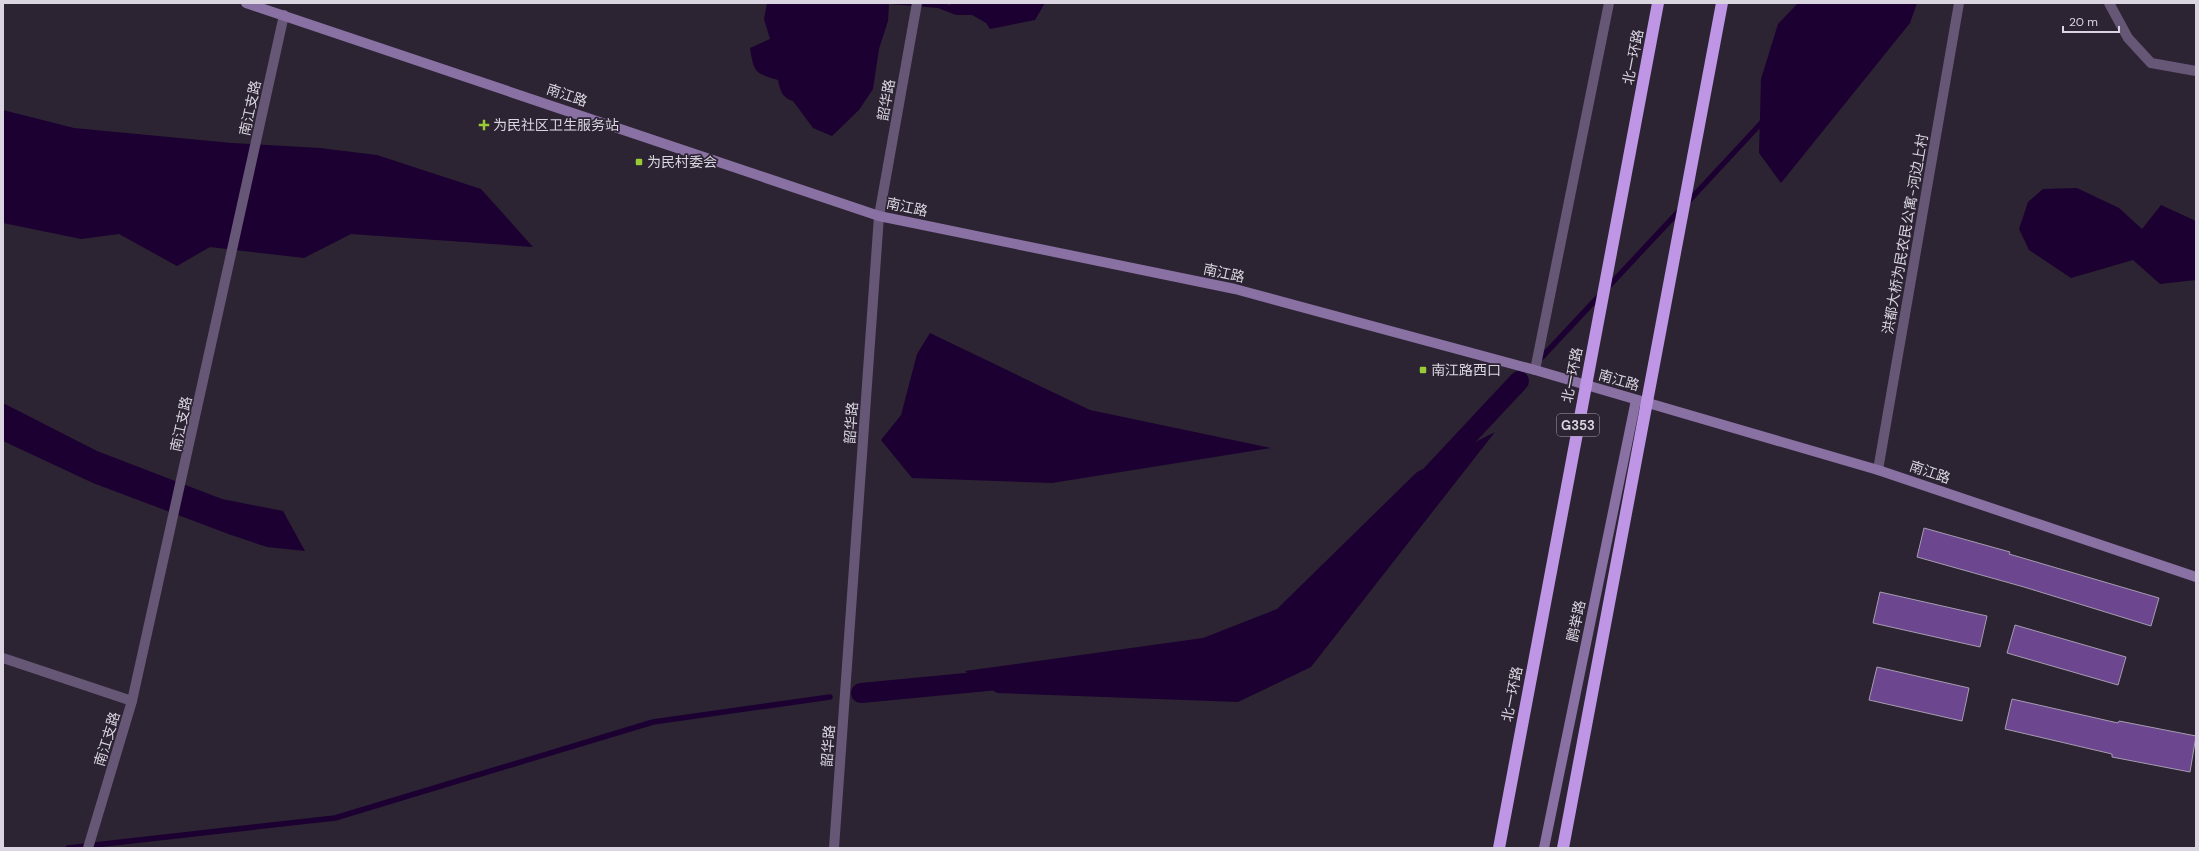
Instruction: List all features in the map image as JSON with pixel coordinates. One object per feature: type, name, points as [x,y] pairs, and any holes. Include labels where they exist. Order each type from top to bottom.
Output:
[{"type":"highway","name":"北一环路","points":[[1499,848],[1658,3]]},
{"type":"highway","points":[[1563,848],[1722,3]]},
{"type":"main road","name":"南江路","points":[[246,3],[879,216],[1235,289],[1535,370],[1878,470],[2196,577]]},
{"type":"main road","name":"鹏举路","points":[[1544,848],[1636,400]]},
{"type":"street","name":"韶华路","points":[[834,848],[879,216],[917,3]]},
{"type":"street","points":[[1535,370],[1609,3]]},
{"type":"street","name":"洪都大桥为民农民公寓-河边上村","points":[[1878,470],[1959,3]]},
{"type":"street","points":[[2109,3],[2128,38],[2151,64],[2196,71]]},
{"type":"street","name":"南江支路","points":[[88,848],[132,701],[284,15]]},
{"type":"street","points":[[3,658],[132,701]]},
{"type":"shaded area","points":[[767,3],[941,3],[950,5],[952,3],[1045,3],[1035,20],[990,29],[986,23],[972,15],[956,15],[938,8],[889,4],[888,21],[879,49],[873,89],[859,110],[832,136],[813,128],[793,101],[784,96],[778,80],[764,76],[757,71],[753,63],[750,48],[770,39],[764,19]]},
{"type":"shaded area","points":[[1798,3],[1917,3],[1910,23],[1781,183],[1759,153],[1761,79],[1778,24]]},
{"type":"shaded area","points":[[3,110],[74,128],[232,143],[320,148],[377,155],[481,189],[533,247],[351,234],[304,258],[210,247],[177,266],[119,234],[81,239],[3,223]]},
{"type":"shaded area","points":[[2077,188],[2119,208],[2142,229],[2161,205],[2196,221],[2196,280],[2160,284],[2133,260],[2071,278],[2029,250],[2019,229],[2028,202],[2043,189]]},
{"type":"shaded area","points":[[930,333],[1090,410],[1271,448],[1052,483],[912,478],[881,440],[901,415],[917,354]]},
{"type":"shaded area","points":[[3,403],[97,451],[222,499],[283,511],[305,551],[267,547],[231,535],[93,483],[3,441]]},
{"type":"shaded area","points":[[1495,432],[1311,667],[1238,702],[997,693],[965,671],[1203,638],[1277,609],[1417,472]]},
{"type":"building","points":[[1924,528],[2010,552],[2009,554],[2159,598],[2151,626],[2024,587],[1917,557]]},
{"type":"building","points":[[1880,592],[1987,616],[1980,647],[1873,623]]},
{"type":"building","points":[[2015,625],[2126,657],[2118,685],[2007,653]]},
{"type":"building","points":[[1877,667],[1969,688],[1962,721],[1869,700]]},
{"type":"building","points":[[2012,699],[2118,723],[2119,721],[2196,736],[2190,772],[2112,757],[2112,754],[2005,729]]},
{"type":"waterway","points":[[1686,204],[1765,119]]},
{"type":"waterway","points":[[1607,288],[1680,210]]},
{"type":"waterway","points":[[1542,357],[1601,294]]},
{"type":"waterway","points":[[1432,474],[1519,381]]},
{"type":"waterway","points":[[861,693],[1008,679]]},
{"type":"waterway","points":[[68,848],[335,818],[653,722],[830,697]]},
{"type":"place","name":"为民社区卫生服务站","points":[[484,125]]},
{"type":"place","name":"为民村委会","points":[[639,162]]},
{"type":"place","name":"南江路西口","points":[[1423,370]]}]
